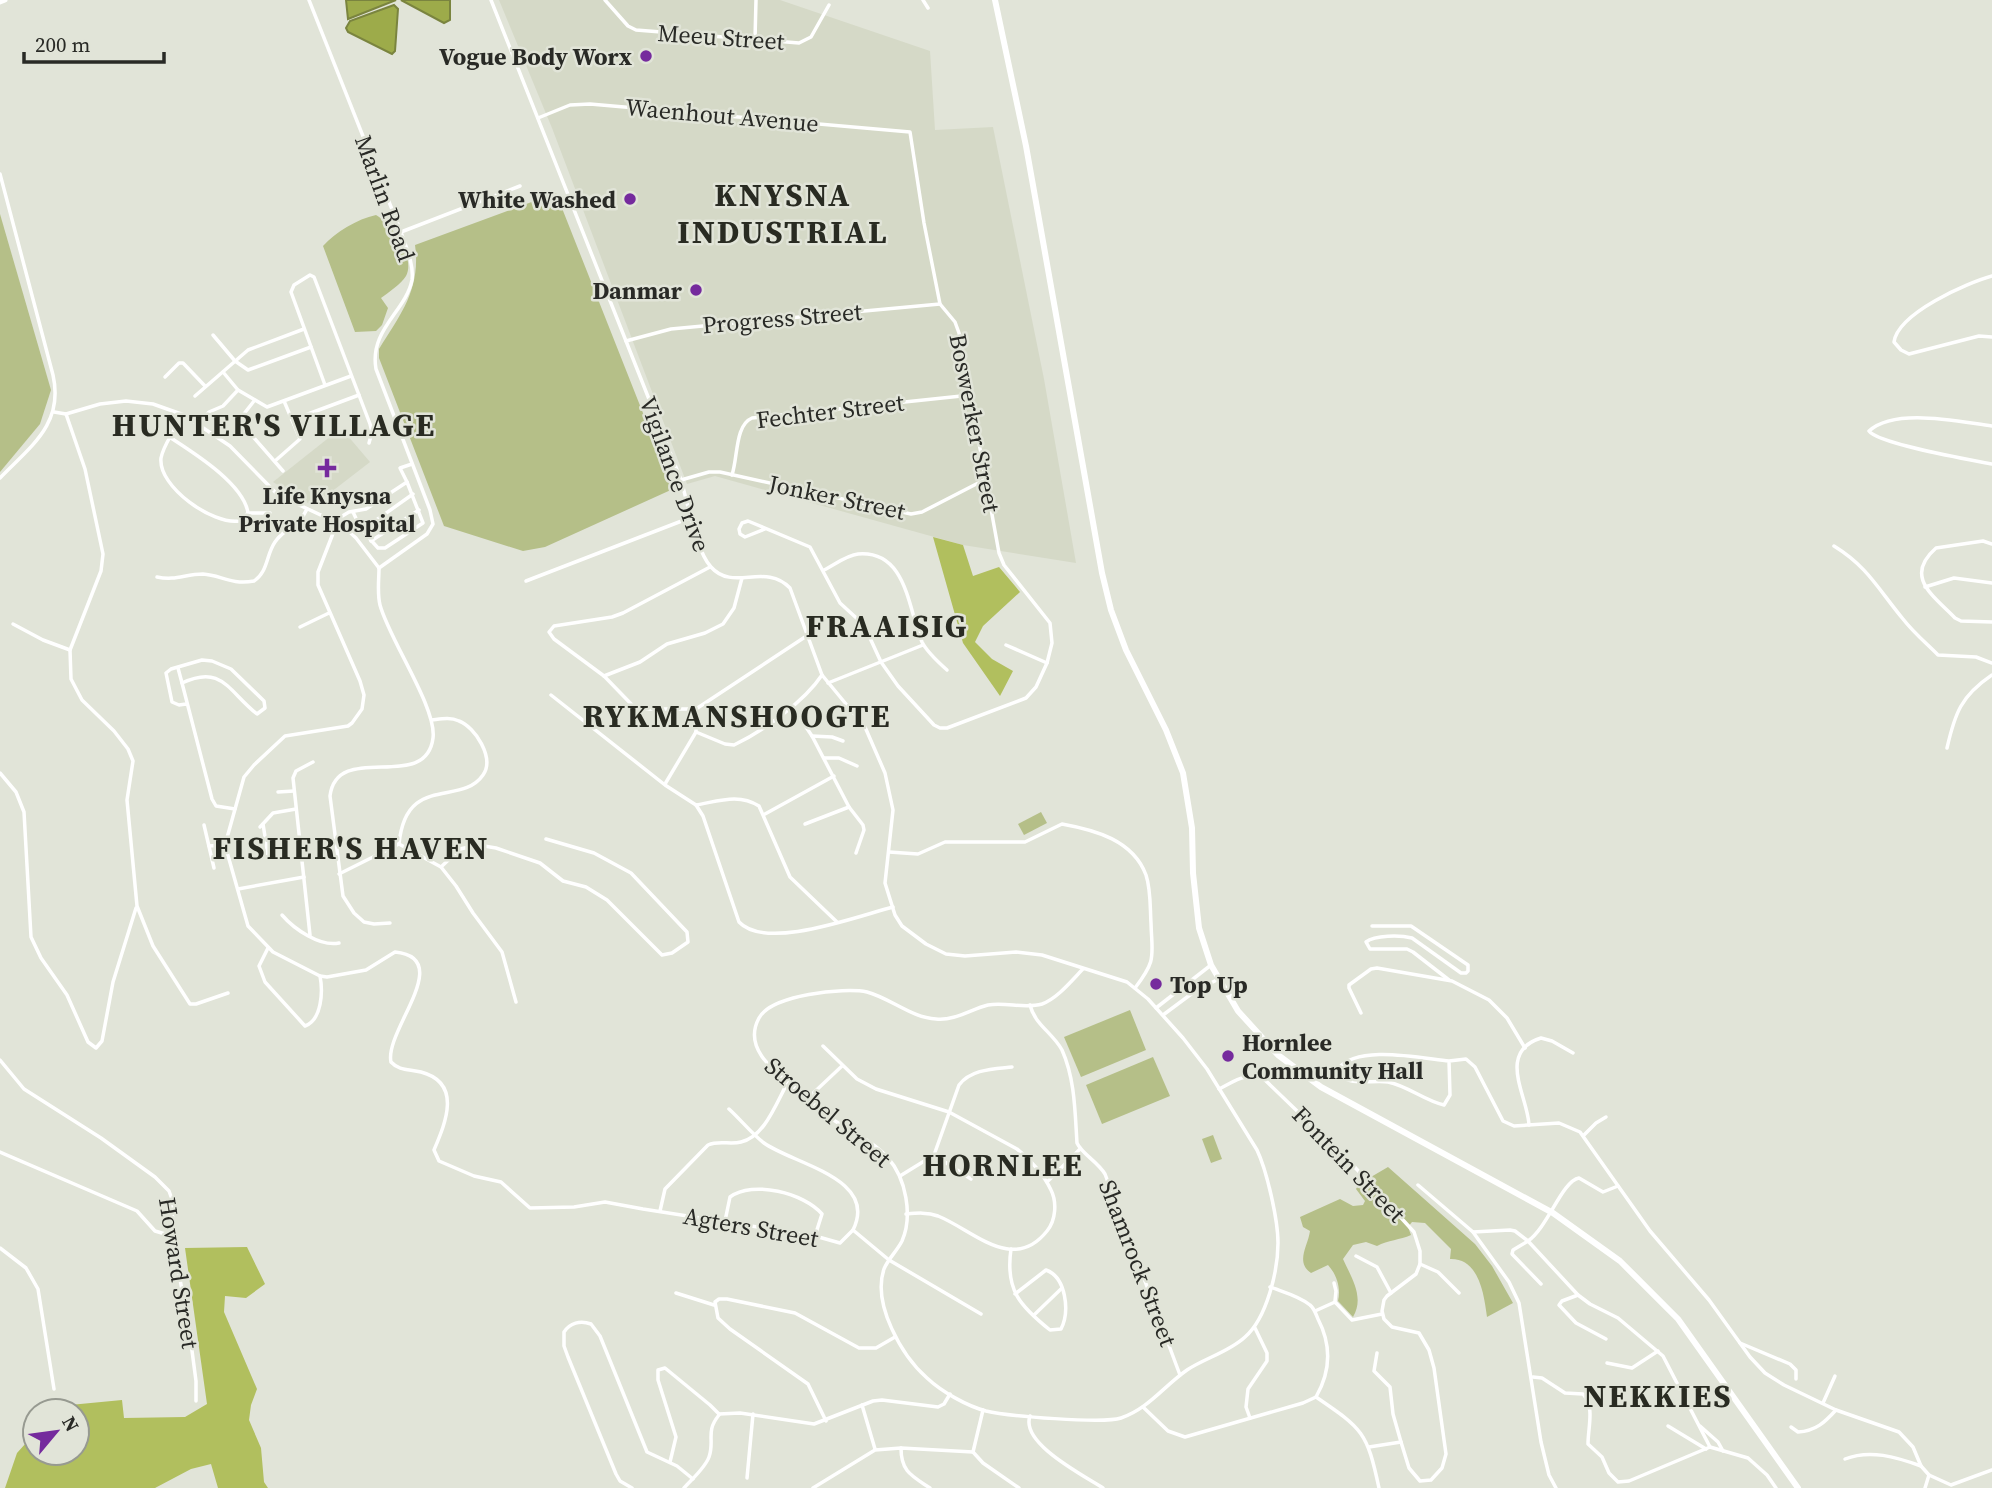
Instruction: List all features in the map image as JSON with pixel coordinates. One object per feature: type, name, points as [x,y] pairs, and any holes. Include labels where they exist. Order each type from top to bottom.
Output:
[{"type":"highway","points":[[995,0],[1024,132],[1102,573],[1111,610],[1126,650],[1166,730],[1183,773],[1192,828],[1193,873],[1199,928],[1219,979],[1238,1011],[1264,1042],[1303,1074],[1344,1100],[1553,1213],[1620,1261],[1678,1319],[1798,1488]]},
{"type":"street","name":"Marlin Road","points":[[309,0],[401,232],[412,271],[411,284],[380,339],[374,357],[376,369],[433,518],[432,528],[379,568]]},
{"type":"street","name":"Vigilance Drive","points":[[491,0],[681,481],[702,554],[710,567],[721,575],[742,578],[762,575],[784,582],[794,596],[822,676],[865,727],[885,773],[893,810],[885,883],[895,915],[908,932],[946,954],[1042,955],[1117,978],[1135,988],[1163,1015],[1198,1057],[1257,1150],[1263,1164],[1278,1240],[1270,1287],[1260,1319],[1254,1327]]},
{"type":"street","name":"Meeu Street","points":[[604,0],[628,26],[636,30],[804,42],[811,37],[829,5]]},
{"type":"street","points":[[755,39],[756,0]]},
{"type":"street","points":[[923,0],[928,8]]},
{"type":"street","name":"Waenhout Avenue","points":[[538,118],[570,105],[590,104],[909,132]]},
{"type":"street","name":"Boswerker Street","points":[[909,132],[940,304],[958,326],[999,553],[1009,572],[1050,623],[1052,643],[1048,663]]},
{"type":"street","points":[[0,174],[56,391],[54,412],[47,429],[0,478]]},
{"type":"street","points":[[401,232],[520,186]]},
{"type":"street","points":[[325,385],[291,292],[294,285],[309,276],[314,277],[372,429],[369,443]]},
{"type":"street","points":[[1992,276],[1951,291],[1906,322],[1895,335],[1894,342],[1900,350],[1909,354],[1979,336],[1992,337]]},
{"type":"street","name":"Progress Street","points":[[626,341],[671,329],[940,304]]},
{"type":"street","points":[[195,396],[251,349],[304,329]]},
{"type":"street","points":[[213,335],[235,361],[245,369],[253,370],[311,347]]},
{"type":"street","points":[[166,377],[177,364],[183,363],[205,386]]},
{"type":"street","points":[[223,372],[238,390],[267,407],[351,376]]},
{"type":"street","points":[[198,423],[209,412],[223,406],[238,390]]},
{"type":"street","points":[[292,420],[359,395]]},
{"type":"street","name":"Fechter Street","points":[[732,475],[738,456],[740,429],[752,418],[971,395]]},
{"type":"street","points":[[54,412],[66,414],[100,404],[126,401],[153,404],[184,415],[230,446],[271,489],[286,500],[336,522],[356,538],[379,568],[380,605],[432,720],[430,751],[418,762],[408,766],[351,769],[333,786],[330,796],[343,895],[359,918],[374,924],[390,923]]},
{"type":"street","points":[[254,401],[240,421],[284,471]]},
{"type":"street","points":[[275,461],[299,441],[284,401]]},
{"type":"street","points":[[66,414],[85,469],[103,554],[101,571],[71,650],[71,679],[77,693],[114,732],[133,761],[127,800],[137,906],[153,946],[187,1001],[196,1004],[228,993]]},
{"type":"street","points":[[184,415],[176,424],[162,454],[164,473],[183,497],[197,508],[227,522],[239,521],[248,513],[270,513]]},
{"type":"street","points":[[1992,426],[1916,417],[1876,426],[1869,431],[1872,435],[1900,445],[1992,464]]},
{"type":"street","points":[[171,438],[218,472],[246,504],[248,513]]},
{"type":"street","points":[[353,512],[370,542],[378,548],[385,548],[419,527],[423,521],[400,468],[412,464]]},
{"type":"street","name":"Jonker Street","points":[[681,481],[709,472],[732,475],[911,514],[922,512],[986,479]]},
{"type":"street","points":[[268,948],[258,968],[265,982],[305,1026],[314,1020],[321,1000],[320,976],[268,948],[248,926],[225,845],[244,777],[254,765],[285,736],[348,726],[362,709],[364,695],[360,681],[329,613],[317,579],[336,522],[344,514],[366,509],[407,482]]},
{"type":"street","points":[[361,529],[413,494]]},
{"type":"street","points":[[157,577],[174,580],[206,575],[231,582],[254,581],[262,574],[274,543],[300,523],[307,509]]},
{"type":"street","points":[[370,542],[419,510]]},
{"type":"street","points":[[526,581],[692,517]]},
{"type":"street","points":[[765,529],[745,537],[739,530],[745,522],[765,529],[810,547],[840,603],[867,630],[881,662],[907,697],[940,728],[1026,698],[1036,687],[1048,663],[1006,645]]},
{"type":"street","points":[[1992,544],[1983,541],[1936,548],[1922,565],[1920,576],[1925,587],[1958,620],[1992,622]]},
{"type":"street","points":[[1834,546],[1855,558],[1905,622],[1938,655],[1976,657],[1992,663]]},
{"type":"street","points":[[824,570],[856,554],[877,557],[892,565],[901,579],[923,645],[947,670]]},
{"type":"street","points":[[710,567],[623,613],[554,626],[549,630],[550,635],[604,676],[636,709],[696,709],[808,635]]},
{"type":"street","points":[[604,676],[639,662],[667,644],[705,633],[723,624],[734,608],[742,578]]},
{"type":"street","points":[[1925,587],[1954,578],[1992,583]]},
{"type":"street","points":[[300,627],[329,613]]},
{"type":"street","points":[[13,624],[43,640],[71,650]]},
{"type":"street","points":[[828,683],[923,645]]},
{"type":"street","points":[[181,683],[209,675],[218,679],[257,714],[265,708],[263,699],[227,667],[205,659],[166,673],[169,695],[175,705],[187,704]]},
{"type":"street","points":[[178,667],[213,801],[216,806],[236,809]]},
{"type":"street","points":[[1947,748],[1955,716],[1962,702],[1992,675]]},
{"type":"street","points":[[696,732],[734,745],[792,706],[813,688],[822,676]]},
{"type":"street","points":[[551,695],[665,785],[696,805],[703,816],[740,922],[744,926],[771,934],[837,922],[892,907]]},
{"type":"street","points":[[792,706],[812,736],[849,807],[864,827],[856,853]]},
{"type":"street","points":[[665,785],[696,732],[696,709]]},
{"type":"street","points":[[399,844],[402,820],[415,805],[439,793],[472,784],[483,776],[486,770],[484,752],[472,729],[456,720],[432,720]]},
{"type":"street","points":[[812,736],[832,737],[843,741]]},
{"type":"street","points":[[824,758],[839,758],[856,766]]},
{"type":"street","points":[[310,935],[293,774],[313,762]]},
{"type":"street","points":[[0,774],[16,792],[24,812],[31,937],[41,958],[67,995],[88,1042],[96,1048],[102,1041],[113,982],[137,906]]},
{"type":"street","points":[[765,814],[834,776]]},
{"type":"street","points":[[278,792],[294,791]]},
{"type":"street","points":[[696,805],[744,798],[760,806],[790,877],[837,922]]},
{"type":"street","points":[[805,824],[849,807]]},
{"type":"street","points":[[268,855],[261,826],[276,812],[296,809]]},
{"type":"street","points":[[889,852],[918,854],[945,842],[1025,842],[1062,824],[1111,837],[1141,865],[1148,884],[1153,961],[1135,988]]},
{"type":"street","points":[[204,825],[214,868]]},
{"type":"street","points":[[441,867],[460,849],[478,845],[496,848],[540,863],[563,881],[586,887],[607,900],[662,955],[672,953],[688,942],[687,932],[631,873],[594,853],[546,839]]},
{"type":"street","points":[[399,844],[441,867],[502,952],[516,1002]]},
{"type":"street","points":[[340,874],[399,844]]},
{"type":"street","points":[[209,846],[225,845]]},
{"type":"street","points":[[238,889],[305,877]]},
{"type":"street","points":[[282,915],[292,925],[328,944],[339,943]]},
{"type":"street","points":[[1372,926],[1411,926],[1468,964],[1468,971],[1461,973],[1412,938],[1405,936],[1373,938],[1366,942],[1370,949],[1407,949],[1449,980],[1489,1000],[1507,1018],[1525,1048]]},
{"type":"street","name":"Agters Street","points":[[320,976],[351,974],[377,965],[395,952],[406,954],[419,963],[419,982],[391,1045],[390,1057],[394,1066],[424,1072],[440,1082],[444,1090],[448,1105],[446,1123],[434,1150],[439,1161],[474,1176],[501,1182],[530,1208],[574,1207],[605,1202],[815,1236],[840,1243],[853,1230]]},
{"type":"street","points":[[1156,1008],[1212,965]]},
{"type":"street","points":[[1361,1013],[1349,985],[1371,969],[1383,968],[1449,980]]},
{"type":"street","name":"Stroebel Street","points":[[1083,969],[1051,999],[1041,1004],[988,1005],[951,1019],[925,1017],[863,991],[820,993],[779,1002],[762,1013],[757,1021],[756,1045],[772,1069],[829,1117],[888,1157],[900,1176],[906,1214],[903,1239],[889,1260],[882,1278],[882,1300],[896,1336],[924,1376],[950,1394],[983,1410],[1112,1420],[1143,1407],[1180,1375],[1245,1337],[1254,1327]]},
{"type":"street","points":[[1163,1015],[1198,989],[1219,979]]},
{"type":"street","points":[[1030,1005],[1034,1017],[1062,1050],[1074,1093],[1077,1143],[1080,1149],[1046,1182]]},
{"type":"street","points":[[1530,1125],[1529,1111],[1516,1079],[1516,1070],[1525,1048],[1541,1038],[1573,1052]]},
{"type":"street","points":[[823,1046],[857,1079],[876,1089],[949,1112],[1017,1149],[1026,1156],[1053,1193],[1052,1225],[1039,1240],[1021,1248],[992,1246],[929,1213],[906,1214]]},
{"type":"street","points":[[1449,1061],[1450,1095],[1444,1105],[1392,1083],[1349,1081],[1341,1076],[1338,1069],[1345,1063],[1367,1054],[1469,1061],[1503,1121],[1514,1126],[1559,1123],[1576,1129],[1584,1136],[1650,1231],[1709,1300],[1751,1359],[1775,1380],[1823,1404],[1899,1432],[1917,1452],[1921,1466],[1929,1475],[1951,1485],[1964,1478],[1992,1470]]},
{"type":"street","name":"Howard Street","points":[[0,1060],[24,1089],[101,1138],[167,1187],[173,1198],[172,1236],[189,1328],[196,1401]]},
{"type":"street","points":[[808,1098],[842,1066]]},
{"type":"street","points":[[900,1176],[934,1155],[959,1085],[964,1078],[991,1069],[1012,1067]]},
{"type":"street","name":"Fontein Street","points":[[1219,1089],[1247,1076],[1265,1080],[1359,1172],[1414,1232],[1420,1246],[1420,1264]]},
{"type":"street","points":[[660,1211],[665,1189],[708,1145],[714,1142],[744,1142],[763,1127],[788,1082]]},
{"type":"street","points":[[729,1109],[755,1135],[773,1148],[812,1164],[843,1185],[859,1207],[858,1220],[853,1230],[889,1260],[981,1314]]},
{"type":"street","points":[[1584,1136],[1606,1117]]},
{"type":"street","name":"Shamrock Street","points":[[1080,1149],[1092,1157],[1105,1174],[1180,1375]]},
{"type":"street","points":[[0,1152],[137,1210],[151,1228],[172,1236]]},
{"type":"street","points":[[934,1155],[971,1179]]},
{"type":"street","points":[[1541,1284],[1512,1254],[1513,1250],[1535,1237],[1573,1179],[1579,1178],[1603,1192],[1618,1186]]},
{"type":"street","points":[[1418,1185],[1473,1232],[1509,1282],[1519,1303],[1546,1462],[1556,1488]]},
{"type":"street","points":[[725,1222],[730,1197],[739,1191],[747,1188],[792,1194],[802,1198],[822,1214],[815,1236]]},
{"type":"street","points":[[1473,1232],[1510,1230],[1519,1234],[1578,1295],[1618,1318],[1658,1351],[1663,1356],[1708,1448]]},
{"type":"street","points":[[0,1248],[26,1268],[38,1289],[54,1390]]},
{"type":"street","points":[[1012,1249],[1010,1278],[1015,1294],[1020,1303],[1050,1330],[1061,1329],[1066,1316],[1057,1275],[1046,1270],[1015,1294]]},
{"type":"street","points":[[1356,1256],[1377,1266],[1391,1293]]},
{"type":"street","points":[[1377,1353],[1374,1371],[1390,1387],[1393,1415],[1409,1468],[1420,1481],[1425,1482],[1437,1476],[1446,1454],[1429,1350],[1419,1333],[1392,1327],[1384,1320],[1384,1300],[1409,1281],[1420,1264],[1438,1272],[1459,1293]]},
{"type":"street","points":[[1334,1283],[1335,1301],[1352,1320],[1382,1314]]},
{"type":"street","points":[[1143,1407],[1168,1431],[1185,1437],[1316,1397],[1325,1377],[1329,1350],[1327,1336],[1311,1306],[1299,1298],[1270,1287]]},
{"type":"street","points":[[1034,1315],[1062,1288]]},
{"type":"street","points":[[676,1293],[714,1305]]},
{"type":"street","points":[[1578,1295],[1562,1301],[1559,1305],[1576,1323],[1606,1339]]},
{"type":"street","points":[[714,1305],[719,1299],[727,1299],[795,1313],[859,1348],[876,1348],[896,1336]]},
{"type":"street","points":[[1315,1311],[1335,1301]]},
{"type":"street","points":[[714,1305],[718,1318],[730,1329],[808,1384],[826,1421]]},
{"type":"street","points":[[632,1488],[620,1481],[616,1474],[568,1357],[564,1332],[569,1326],[586,1322],[594,1327],[600,1336],[643,1446],[647,1452],[670,1462],[693,1479]]},
{"type":"street","points":[[1250,1418],[1246,1407],[1248,1389],[1267,1361],[1267,1353],[1254,1327]]},
{"type":"street","points":[[1739,1342],[1790,1364],[1796,1370],[1796,1379]]},
{"type":"street","points":[[1607,1363],[1632,1368],[1658,1351]]},
{"type":"street","points":[[670,1462],[676,1437],[658,1380],[659,1370],[665,1368],[719,1414]]},
{"type":"street","points":[[1823,1404],[1835,1376]]},
{"type":"street","points":[[1533,1377],[1542,1378],[1565,1393],[1583,1394],[1588,1399],[1588,1444],[1602,1457],[1609,1473],[1618,1482],[1626,1482],[1708,1448]]},
{"type":"street","points":[[684,1488],[708,1461],[711,1427],[719,1414],[753,1414],[814,1424],[882,1400],[938,1407],[944,1404],[950,1394]]},
{"type":"street","points":[[1316,1397],[1352,1422],[1369,1447],[1379,1488]]},
{"type":"street","points":[[862,1405],[875,1450]]},
{"type":"street","points":[[1791,1427],[1798,1432],[1813,1429],[1825,1422],[1836,1409]]},
{"type":"street","points":[[973,1452],[983,1410]]},
{"type":"street","points":[[747,1478],[753,1414]]},
{"type":"street","points":[[1030,1415],[1029,1429],[1038,1443],[1103,1488]]},
{"type":"street","points":[[1698,1425],[1718,1442],[1724,1451]]},
{"type":"street","points":[[1668,1426],[1708,1448],[1748,1458],[1768,1475],[1776,1488]]},
{"type":"street","points":[[1369,1447],[1401,1442]]},
{"type":"street","points":[[901,1448],[902,1465],[908,1473],[930,1488]]},
{"type":"street","points":[[813,1488],[875,1450],[901,1448],[973,1452],[983,1463],[1019,1488]]},
{"type":"street","points":[[1844,1459],[1858,1454],[1888,1456],[1921,1466]]},
{"type":"street","points":[[1925,1488],[1929,1475]]},
{"type":"shaded area","points":[[346,0],[396,0],[348,19]]},
{"type":"shaded area","points":[[401,0],[450,0],[450,20],[444,23]]},
{"type":"shaded area","points":[[499,0],[780,0],[930,51],[935,130],[993,127],[1044,379],[1076,563],[963,545],[715,476],[687,484],[552,128]]},
{"type":"shaded area","points":[[394,5],[398,9],[395,51],[392,54],[348,32],[346,28],[350,21]]},
{"type":"shaded area","points":[[556,193],[673,489],[545,547],[523,551],[444,526],[379,358],[379,349],[408,300],[415,275],[415,245]]},
{"type":"shaded area","points":[[0,214],[51,390],[40,424],[0,472]]},
{"type":"shaded area","points":[[376,215],[395,233],[405,251],[408,269],[401,282],[381,298],[388,308],[382,325],[376,331],[355,332],[323,246],[347,227]]},
{"type":"shaded area","name":"Life Knysna Private Hospital","points":[[336,432],[347,435],[370,462],[313,506],[273,482]]},
{"type":"shaded area","points":[[933,537],[963,545],[973,576],[999,567],[1020,592],[983,626],[975,642],[992,659],[1013,671],[1000,696],[963,643]]},
{"type":"shaded area","points":[[1041,812],[1047,823],[1024,835],[1018,824]]},
{"type":"shaded area","points":[[1130,1010],[1146,1050],[1081,1077],[1064,1037]]},
{"type":"shaded area","points":[[1153,1057],[1170,1096],[1102,1124],[1086,1085]]},
{"type":"shaded area","points":[[1213,1135],[1222,1159],[1211,1163],[1202,1139]]},
{"type":"shaded area","points":[[1388,1167],[1475,1244],[1492,1266],[1513,1303],[1487,1317],[1482,1288],[1474,1271],[1460,1260],[1450,1259],[1451,1249],[1425,1223],[1412,1222],[1408,1227],[1411,1235],[1377,1246],[1366,1242],[1353,1245],[1343,1259],[1357,1295],[1358,1302],[1353,1317],[1338,1301],[1338,1282],[1328,1265],[1311,1273],[1306,1269],[1303,1259],[1310,1231],[1303,1227],[1300,1217],[1340,1199],[1353,1206],[1363,1205],[1365,1201],[1356,1189],[1359,1184]]},
{"type":"shaded area","points":[[247,1247],[265,1284],[246,1298],[225,1296],[224,1312],[257,1389],[249,1420],[261,1448],[264,1482],[268,1488],[218,1488],[211,1464],[191,1469],[155,1488],[5,1488],[21,1449],[21,1467],[91,1467],[91,1403],[122,1400],[124,1418],[185,1417],[207,1404],[185,1248]]},
{"type":"place","name":"Vogue Body Worx","points":[[646,56]]},
{"type":"place","name":"White Washed","points":[[630,199]]},
{"type":"place","name":"Danmar","points":[[696,290]]},
{"type":"place","name":"Life Knysna Private Hospital","points":[[327,468]]},
{"type":"place","name":"Top Up","points":[[1156,984]]},
{"type":"place","name":"Hornlee Community Hall","points":[[1228,1056]]},
{"type":"district","name":"KNYSNA INDUSTRIAL","points":[[783,214]]},
{"type":"district","name":"HUNTER'S VILLAGE","points":[[274,425]]},
{"type":"district","name":"FRAAISIG","points":[[887,626]]},
{"type":"district","name":"RYKMANSHOOGTE","points":[[737,716]]},
{"type":"district","name":"FISHER'S HAVEN","points":[[351,848]]},
{"type":"district","name":"HORNLEE","points":[[1003,1165]]},
{"type":"district","name":"NEKKIES","points":[[1658,1396]]}]
